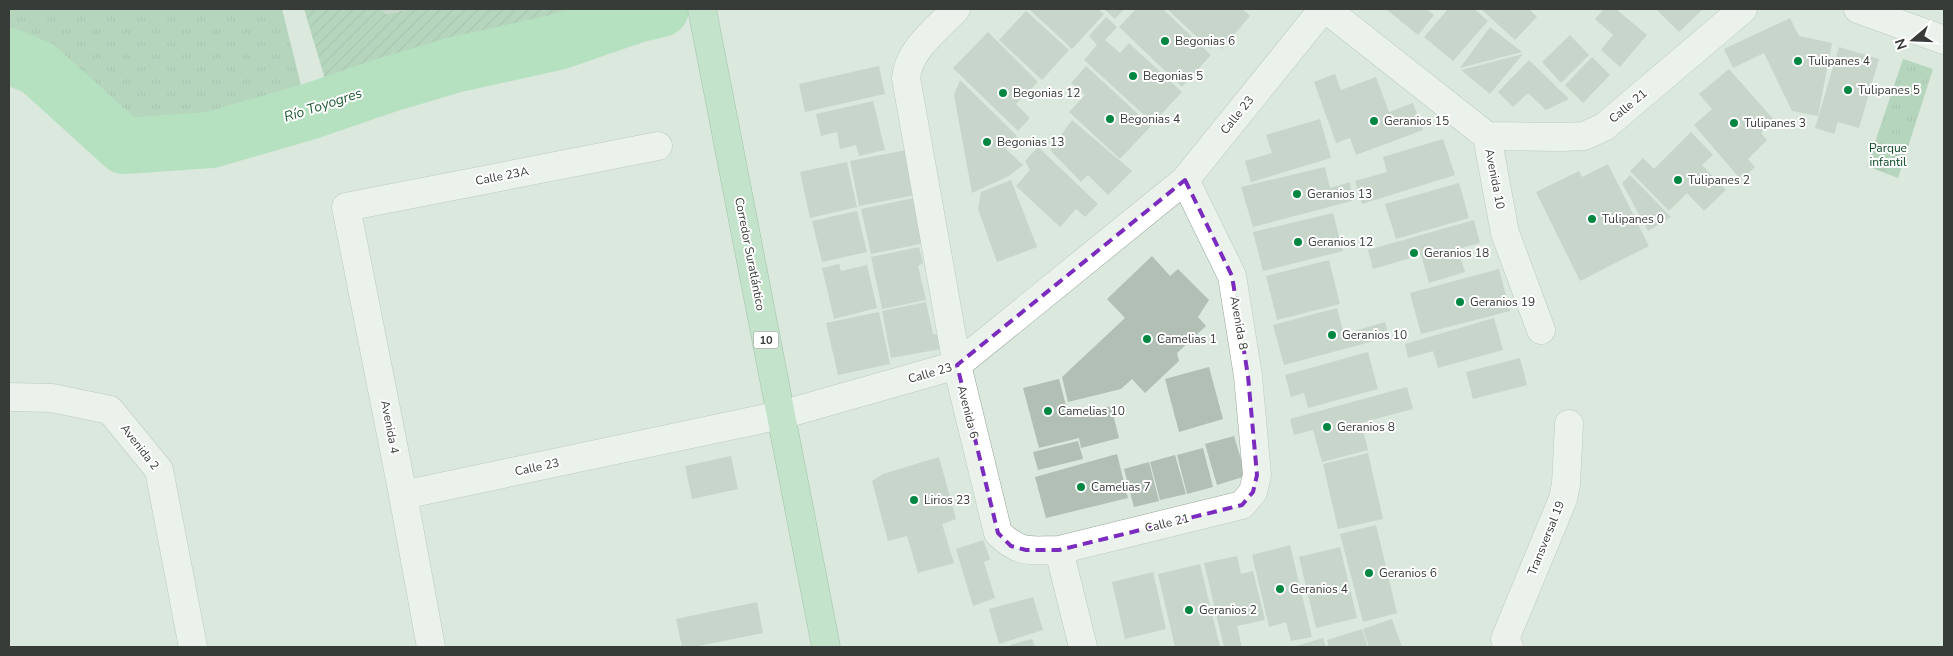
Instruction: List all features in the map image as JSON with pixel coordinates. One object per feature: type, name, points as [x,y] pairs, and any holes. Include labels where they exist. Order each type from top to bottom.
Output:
[{"type":"main road","name":"Corredor Suratlántico","points":[[704,20],[826,647]]},
{"type":"street","name":"Avenida 6","points":[[956,9],[913,54],[906,78],[957,366],[998,533],[1011,546],[1026,550],[1059,550]]},
{"type":"street","name":"Avenida 10","points":[[1324,9],[1486,136],[1505,233],[1541,330]]},
{"type":"street","name":"Calle 23","points":[[403,495],[781,415],[957,366],[1185,180],[1324,9]]},
{"type":"street","name":"Calle 21","points":[[1486,136],[1562,138],[1584,136],[1604,127],[1743,9]]},
{"type":"street","points":[[1858,9],[1944,40]]},
{"type":"street","name":"Calle 23A","points":[[346,207],[658,146]]},
{"type":"street","name":"Avenida 8","points":[[1185,180],[1232,276],[1248,376],[1257,475]]},
{"type":"street","name":"Avenida 4","points":[[346,207],[431,647]]},
{"type":"street","name":"Avenida 2","points":[[9,397],[52,398],[110,410],[159,470],[193,647]]},
{"type":"street","name":"Transversal 19","points":[[1509,647],[1505,639],[1563,499],[1566,484],[1569,424]]},
{"type":"street","name":"Calle 21","points":[[1059,550],[1242,505],[1253,492],[1257,475]]},
{"type":"street","points":[[1059,550],[1083,647]]},
{"type":"highlighted area","points":[[1185,180],[1232,276],[1248,376],[1257,475],[1253,492],[1242,505],[1059,550],[1026,550],[1011,546],[998,533],[957,365]]},
{"type":"green space","points":[[9,9],[282,9],[303,93],[205,120],[131,128],[51,53],[9,35]]},
{"type":"green space","points":[[304,9],[383,9],[385,14],[411,9],[603,9],[443,48],[328,89]]},
{"type":"green space","name":"Parque infantil","points":[[1903,59],[1933,69],[1898,178],[1867,166]]},
{"type":"building","points":[[383,9],[406,9],[407,10],[384,14]]},
{"type":"building","points":[[1029,9],[1098,9],[1104,14],[1072,49]]},
{"type":"building","points":[[1104,9],[1124,9],[1115,19]]},
{"type":"building","name":"Begonias 6","points":[[1136,9],[1163,9],[1211,55],[1182,87],[1119,27]]},
{"type":"building","points":[[1167,9],[1242,9],[1250,16],[1222,49],[1214,43],[1210,49]]},
{"type":"building","points":[[1386,9],[1426,9],[1434,15],[1418,35]]},
{"type":"building","points":[[1448,9],[1474,9],[1488,21],[1453,61],[1424,37]]},
{"type":"building","points":[[1481,9],[1529,9],[1537,17],[1515,40]]},
{"type":"building","points":[[1604,9],[1616,9],[1647,35],[1620,67],[1601,50],[1613,35],[1595,19]]},
{"type":"building","points":[[1656,9],[1703,9],[1679,32]]},
{"type":"building","points":[[1026,11],[1069,50],[1042,80],[999,40]]},
{"type":"building","name":"Begonias 5","points":[[1106,17],[1117,27],[1105,40],[1120,53],[1129,43],[1182,92],[1153,123],[1084,60],[1097,45],[1089,36]]},
{"type":"building","name":"Tulipanes 4","points":[[1790,18],[1799,36],[1832,43],[1818,116],[1792,111],[1764,53],[1733,68],[1724,49]]},
{"type":"building","points":[[1490,27],[1522,52],[1460,68]]},
{"type":"building","name":"Begonias 12","points":[[988,32],[1038,82],[1016,104],[1030,118],[1018,131],[953,68]]},
{"type":"building","points":[[1570,35],[1589,55],[1561,83],[1542,62]]},
{"type":"building","name":"Tulipanes 5","points":[[1839,47],[1879,59],[1859,128],[1838,122],[1834,134],[1815,128]]},
{"type":"building","points":[[1523,54],[1490,94],[1461,70]]},
{"type":"building","points":[[1592,57],[1610,75],[1583,103],[1565,85]]},
{"type":"building","points":[[1529,60],[1569,99],[1546,110],[1528,93],[1513,107],[1498,92]]},
{"type":"building","points":[[879,66],[885,94],[805,112],[799,84]]},
{"type":"building","name":"Begonias 4","points":[[1086,66],[1151,126],[1120,159],[1069,112],[1085,95],[1071,83]]},
{"type":"building","name":"Tulipanes 3","points":[[1729,69],[1775,121],[1761,133],[1767,140],[1748,159],[1755,167],[1741,180],[1694,125],[1712,109],[1699,94]]},
{"type":"building","name":"Geranios 15","points":[[1335,74],[1341,90],[1376,77],[1389,112],[1413,103],[1423,130],[1356,155],[1350,138],[1336,143],[1314,82]]},
{"type":"building","name":"Begonias 13","points":[[960,80],[1017,136],[1006,149],[1023,165],[1009,176],[972,193],[954,95]]},
{"type":"building","points":[[873,101],[885,150],[859,156],[856,145],[840,149],[837,132],[821,136],[816,114]]},
{"type":"building","points":[[1320,119],[1331,158],[1251,182],[1245,161],[1272,153],[1266,135]]},
{"type":"building","points":[[1072,120],[1132,171],[1108,195],[1088,175],[1081,182],[1050,150]]},
{"type":"building","name":"Tulipanes 2","points":[[1691,132],[1713,155],[1702,165],[1726,190],[1704,211],[1687,193],[1669,211],[1630,171],[1643,158],[1654,169]]},
{"type":"building","points":[[1443,139],[1455,175],[1362,204],[1355,181],[1387,172],[1383,157]]},
{"type":"building","points":[[1038,147],[1098,204],[1085,217],[1076,209],[1060,227],[1016,186],[1030,170],[1025,161]]},
{"type":"building","points":[[906,150],[915,195],[859,206],[850,161]]},
{"type":"building","points":[[847,162],[857,207],[810,218],[800,172]]},
{"type":"building","name":"Tulipanes 0","points":[[1608,164],[1649,246],[1580,281],[1536,192],[1579,171],[1582,177]]},
{"type":"building","name":"Geranios 13","points":[[1325,167],[1330,188],[1350,182],[1352,201],[1253,227],[1241,187]]},
{"type":"building","points":[[1630,175],[1671,217],[1648,231],[1622,183]]},
{"type":"building","points":[[1011,180],[1037,247],[997,262],[978,209],[981,192]]},
{"type":"building","points":[[1459,183],[1469,218],[1396,239],[1385,204]]},
{"type":"building","points":[[914,198],[925,243],[871,254],[861,209]]},
{"type":"building","points":[[857,211],[867,252],[822,262],[812,221]]},
{"type":"building","name":"Geranios 12","points":[[1333,213],[1343,251],[1263,271],[1253,232]]},
{"type":"building","name":"Geranios 18","points":[[1474,220],[1480,243],[1458,249],[1465,272],[1429,283],[1421,255],[1373,269],[1368,250]]},
{"type":"building","points":[[919,247],[923,263],[918,266],[926,300],[882,309],[871,257]]},
{"type":"building","name":"Camelias 1","points":[[1152,256],[1170,276],[1178,269],[1209,300],[1198,317],[1206,326],[1177,353],[1179,361],[1145,393],[1132,379],[1121,389],[1068,402],[1062,377],[1125,318],[1107,299]]},
{"type":"building","points":[[1329,260],[1340,304],[1277,320],[1266,276]]},
{"type":"building","points":[[839,264],[841,271],[867,265],[877,308],[834,319],[822,268]]},
{"type":"building","name":"Geranios 19","points":[[1499,269],[1510,311],[1421,334],[1410,293]]},
{"type":"building","points":[[926,302],[933,334],[939,335],[941,349],[891,358],[882,311]]},
{"type":"building","name":"Geranios 10","points":[[1337,308],[1344,334],[1385,322],[1389,337],[1284,365],[1273,325]]},
{"type":"building","points":[[879,312],[890,364],[838,375],[826,323]]},
{"type":"building","points":[[1494,318],[1503,350],[1438,368],[1433,351],[1408,358],[1405,344]]},
{"type":"building","points":[[1368,352],[1378,389],[1308,408],[1304,393],[1291,397],[1285,375]]},
{"type":"building","points":[[1520,358],[1527,385],[1473,399],[1466,372]]},
{"type":"building","points":[[1209,367],[1223,419],[1179,432],[1165,379]]},
{"type":"building","name":"Camelias 10","points":[[1059,379],[1069,417],[1111,406],[1119,438],[1081,448],[1079,438],[1039,448],[1023,388]]},
{"type":"building","name":"Geranios 8","points":[[1407,387],[1413,409],[1361,423],[1368,450],[1322,462],[1313,430],[1294,435],[1290,419]]},
{"type":"building","points":[[1234,436],[1246,476],[1217,485],[1205,444]]},
{"type":"building","points":[[1078,441],[1083,459],[1038,470],[1033,452]]},
{"type":"building","points":[[1203,448],[1213,487],[1187,494],[1177,455]]},
{"type":"building","points":[[1368,453],[1383,519],[1338,529],[1323,464]]},
{"type":"building","name":"Camelias 7","points":[[1117,454],[1128,498],[1046,518],[1035,477]]},
{"type":"building","points":[[1175,455],[1186,494],[1160,500],[1150,462]]},
{"type":"building","points":[[731,456],[738,489],[692,499],[685,466]]},
{"type":"building","name":"Lirios 23","points":[[939,457],[956,519],[942,524],[954,563],[918,573],[907,536],[888,541],[872,481],[883,474]]},
{"type":"building","points":[[1149,462],[1159,501],[1134,507],[1124,469]]},
{"type":"building","name":"Geranios 6","points":[[1376,525],[1397,613],[1363,622],[1340,534]]},
{"type":"building","points":[[983,540],[990,559],[984,562],[995,598],[973,606],[956,549]]},
{"type":"building","name":"Geranios 4","points":[[1290,545],[1312,637],[1291,641],[1286,622],[1269,627],[1252,555]]},
{"type":"building","points":[[1340,547],[1357,618],[1316,628],[1299,557]]},
{"type":"building","points":[[1237,556],[1241,574],[1253,571],[1265,620],[1237,626],[1242,647],[1224,647],[1204,563]]},
{"type":"building","name":"Geranios 2","points":[[1200,564],[1220,647],[1175,647],[1158,574]]},
{"type":"building","points":[[1153,572],[1166,629],[1125,639],[1112,582]]},
{"type":"building","points":[[1033,597],[1043,630],[999,644],[989,609]]},
{"type":"building","points":[[757,602],[763,633],[694,647],[682,647],[676,619]]},
{"type":"building","points":[[1392,619],[1402,647],[1369,647],[1363,629]]},
{"type":"building","points":[[1362,629],[1368,647],[1329,647],[1327,640]]},
{"type":"building","points":[[1323,638],[1326,647],[1293,647]]},
{"type":"building","points":[[1032,639],[1035,647],[1010,647],[1010,645]]},
{"type":"waterway","name":"Río Toyogres","points":[[9,56],[38,68],[124,146],[211,140],[308,112],[454,65],[558,42],[636,15],[661,9]]},
{"type":"place","name":"Begonias 6","points":[[1165,41]]},
{"type":"place","name":"Tulipanes 4","points":[[1798,61]]},
{"type":"place","name":"Begonias 5","points":[[1133,76]]},
{"type":"place","name":"Tulipanes 5","points":[[1848,90]]},
{"type":"place","name":"Begonias 12","points":[[1003,93]]},
{"type":"place","name":"Begonias 4","points":[[1110,119]]},
{"type":"place","name":"Geranios 15","points":[[1374,121]]},
{"type":"place","name":"Tulipanes 3","points":[[1734,123]]},
{"type":"place","name":"Begonias 13","points":[[987,142]]},
{"type":"place","name":"Tulipanes 2","points":[[1678,180]]},
{"type":"place","name":"Geranios 13","points":[[1297,194]]},
{"type":"place","name":"Tulipanes 0","points":[[1592,219]]},
{"type":"place","name":"Geranios 12","points":[[1298,242]]},
{"type":"place","name":"Geranios 18","points":[[1414,253]]},
{"type":"place","name":"Geranios 19","points":[[1460,302]]},
{"type":"place","name":"Geranios 10","points":[[1332,335]]},
{"type":"place","name":"Camelias 1","points":[[1147,339]]},
{"type":"place","name":"Camelias 10","points":[[1048,411]]},
{"type":"place","name":"Geranios 8","points":[[1327,427]]},
{"type":"place","name":"Camelias 7","points":[[1081,487]]},
{"type":"place","name":"Lirios 23","points":[[914,500]]},
{"type":"place","name":"Geranios 6","points":[[1369,573]]},
{"type":"place","name":"Geranios 4","points":[[1280,589]]},
{"type":"place","name":"Geranios 2","points":[[1189,610]]}]
